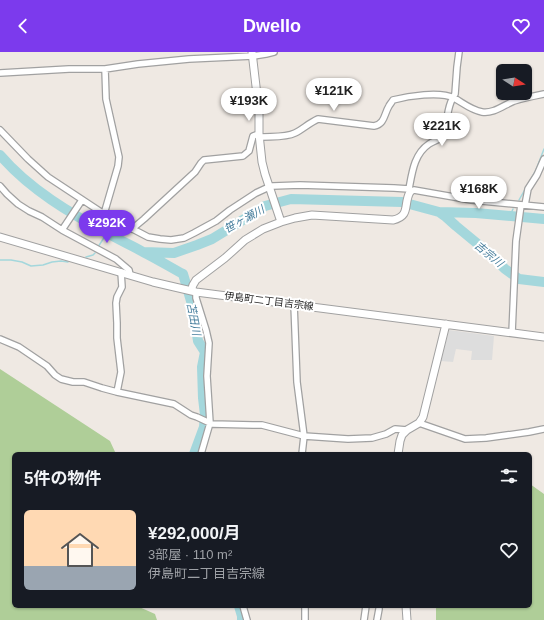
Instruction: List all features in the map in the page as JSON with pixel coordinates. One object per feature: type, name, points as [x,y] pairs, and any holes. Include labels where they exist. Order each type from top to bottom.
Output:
[{"type":"street","points":[[0,73],[69,69],[105,69],[138,64],[266,54],[274,52]]},
{"type":"street","points":[[202,452],[209,422],[207,376],[209,343],[194,292],[193,285],[196,280],[225,258],[245,240],[280,219],[312,215],[393,220],[402,216],[405,213],[415,161],[424,148],[431,142],[444,137],[446,134],[448,112],[455,94],[459,52]]},
{"type":"street","points":[[252,54],[259,112],[259,136],[262,162],[280,219]]},
{"type":"street","points":[[104,214],[118,166],[119,157],[106,99],[105,69]]},
{"type":"street","points":[[132,229],[195,172],[204,160],[243,156],[249,151],[253,136],[288,136],[295,134],[318,119],[378,126],[382,122],[393,100],[401,98],[441,95],[453,98],[466,106],[482,112],[490,112],[513,102],[544,94]]},
{"type":"street","points":[[0,130],[48,177],[81,201],[132,229],[160,240],[184,238],[216,221],[249,197],[270,188],[300,185],[394,188],[409,192],[414,190],[471,200],[544,207]]},
{"type":"street","points":[[512,333],[518,225],[528,188],[538,175],[544,159]]},
{"type":"street","points":[[0,186],[6,194],[29,212],[42,217],[62,230],[116,259],[129,270],[130,275]]},
{"type":"street","points":[[62,230],[81,201]]},
{"type":"street","name":"伊島町二丁目吉宗線","points":[[0,237],[194,292],[544,337]]},
{"type":"street","points":[[117,392],[121,372],[116,338],[116,303],[122,287],[122,272]]},
{"type":"street","points":[[294,304],[297,382],[304,436],[302,452]]},
{"type":"street","points":[[398,452],[402,434],[419,423],[423,417],[446,324]]},
{"type":"street","points":[[0,339],[19,347],[36,358],[61,379],[73,382],[84,382],[117,392],[174,404],[191,415],[212,424],[253,424],[304,436],[348,439],[372,438],[386,434],[395,429],[407,430]]},
{"type":"street","points":[[419,423],[465,439],[486,438],[544,429]]},
{"type":"street","points":[[243,608],[246,620]]},
{"type":"street","points":[[305,608],[305,620]]},
{"type":"street","points":[[364,620],[366,608]]},
{"type":"street","points":[[406,608],[407,620]]},
{"type":"street","points":[[377,620],[379,609]]},
{"type":"green space","points":[[0,369],[110,441],[115,452],[12,452],[12,608],[142,608],[155,614],[157,620],[0,620]]},
{"type":"green space","points":[[532,485],[544,494],[544,620],[436,620],[436,608],[532,608]]},
{"type":"shaded area","points":[[449,330],[494,336],[492,360],[471,360],[472,351],[456,349],[453,362],[441,361]]},
{"type":"waterway","points":[[519,200],[536,170],[544,149]]},
{"type":"waterway","name":"苫田川","points":[[0,155],[24,179],[51,200],[96,227],[183,274],[194,311],[198,341],[205,352],[202,367],[205,415],[204,427],[195,452]]},
{"type":"waterway","name":"笹ヶ瀬川","points":[[144,252],[174,253],[197,245],[212,239],[265,206],[291,199],[402,202],[439,212],[476,213],[544,219]]},
{"type":"waterway","name":"笹ヶ瀬川","points":[[510,216],[513,209]]},
{"type":"waterway","name":"吉宗川","points":[[439,212],[490,254],[505,269],[519,279],[544,282]]},
{"type":"waterway","points":[[98,247],[107,233]]},
{"type":"waterway","points":[[86,257],[95,253]]},
{"type":"waterway","points":[[0,260],[22,262],[31,266],[61,261],[68,262]]},
{"type":"waterway","name":"苫田川","points":[[240,608],[242,620]]}]
